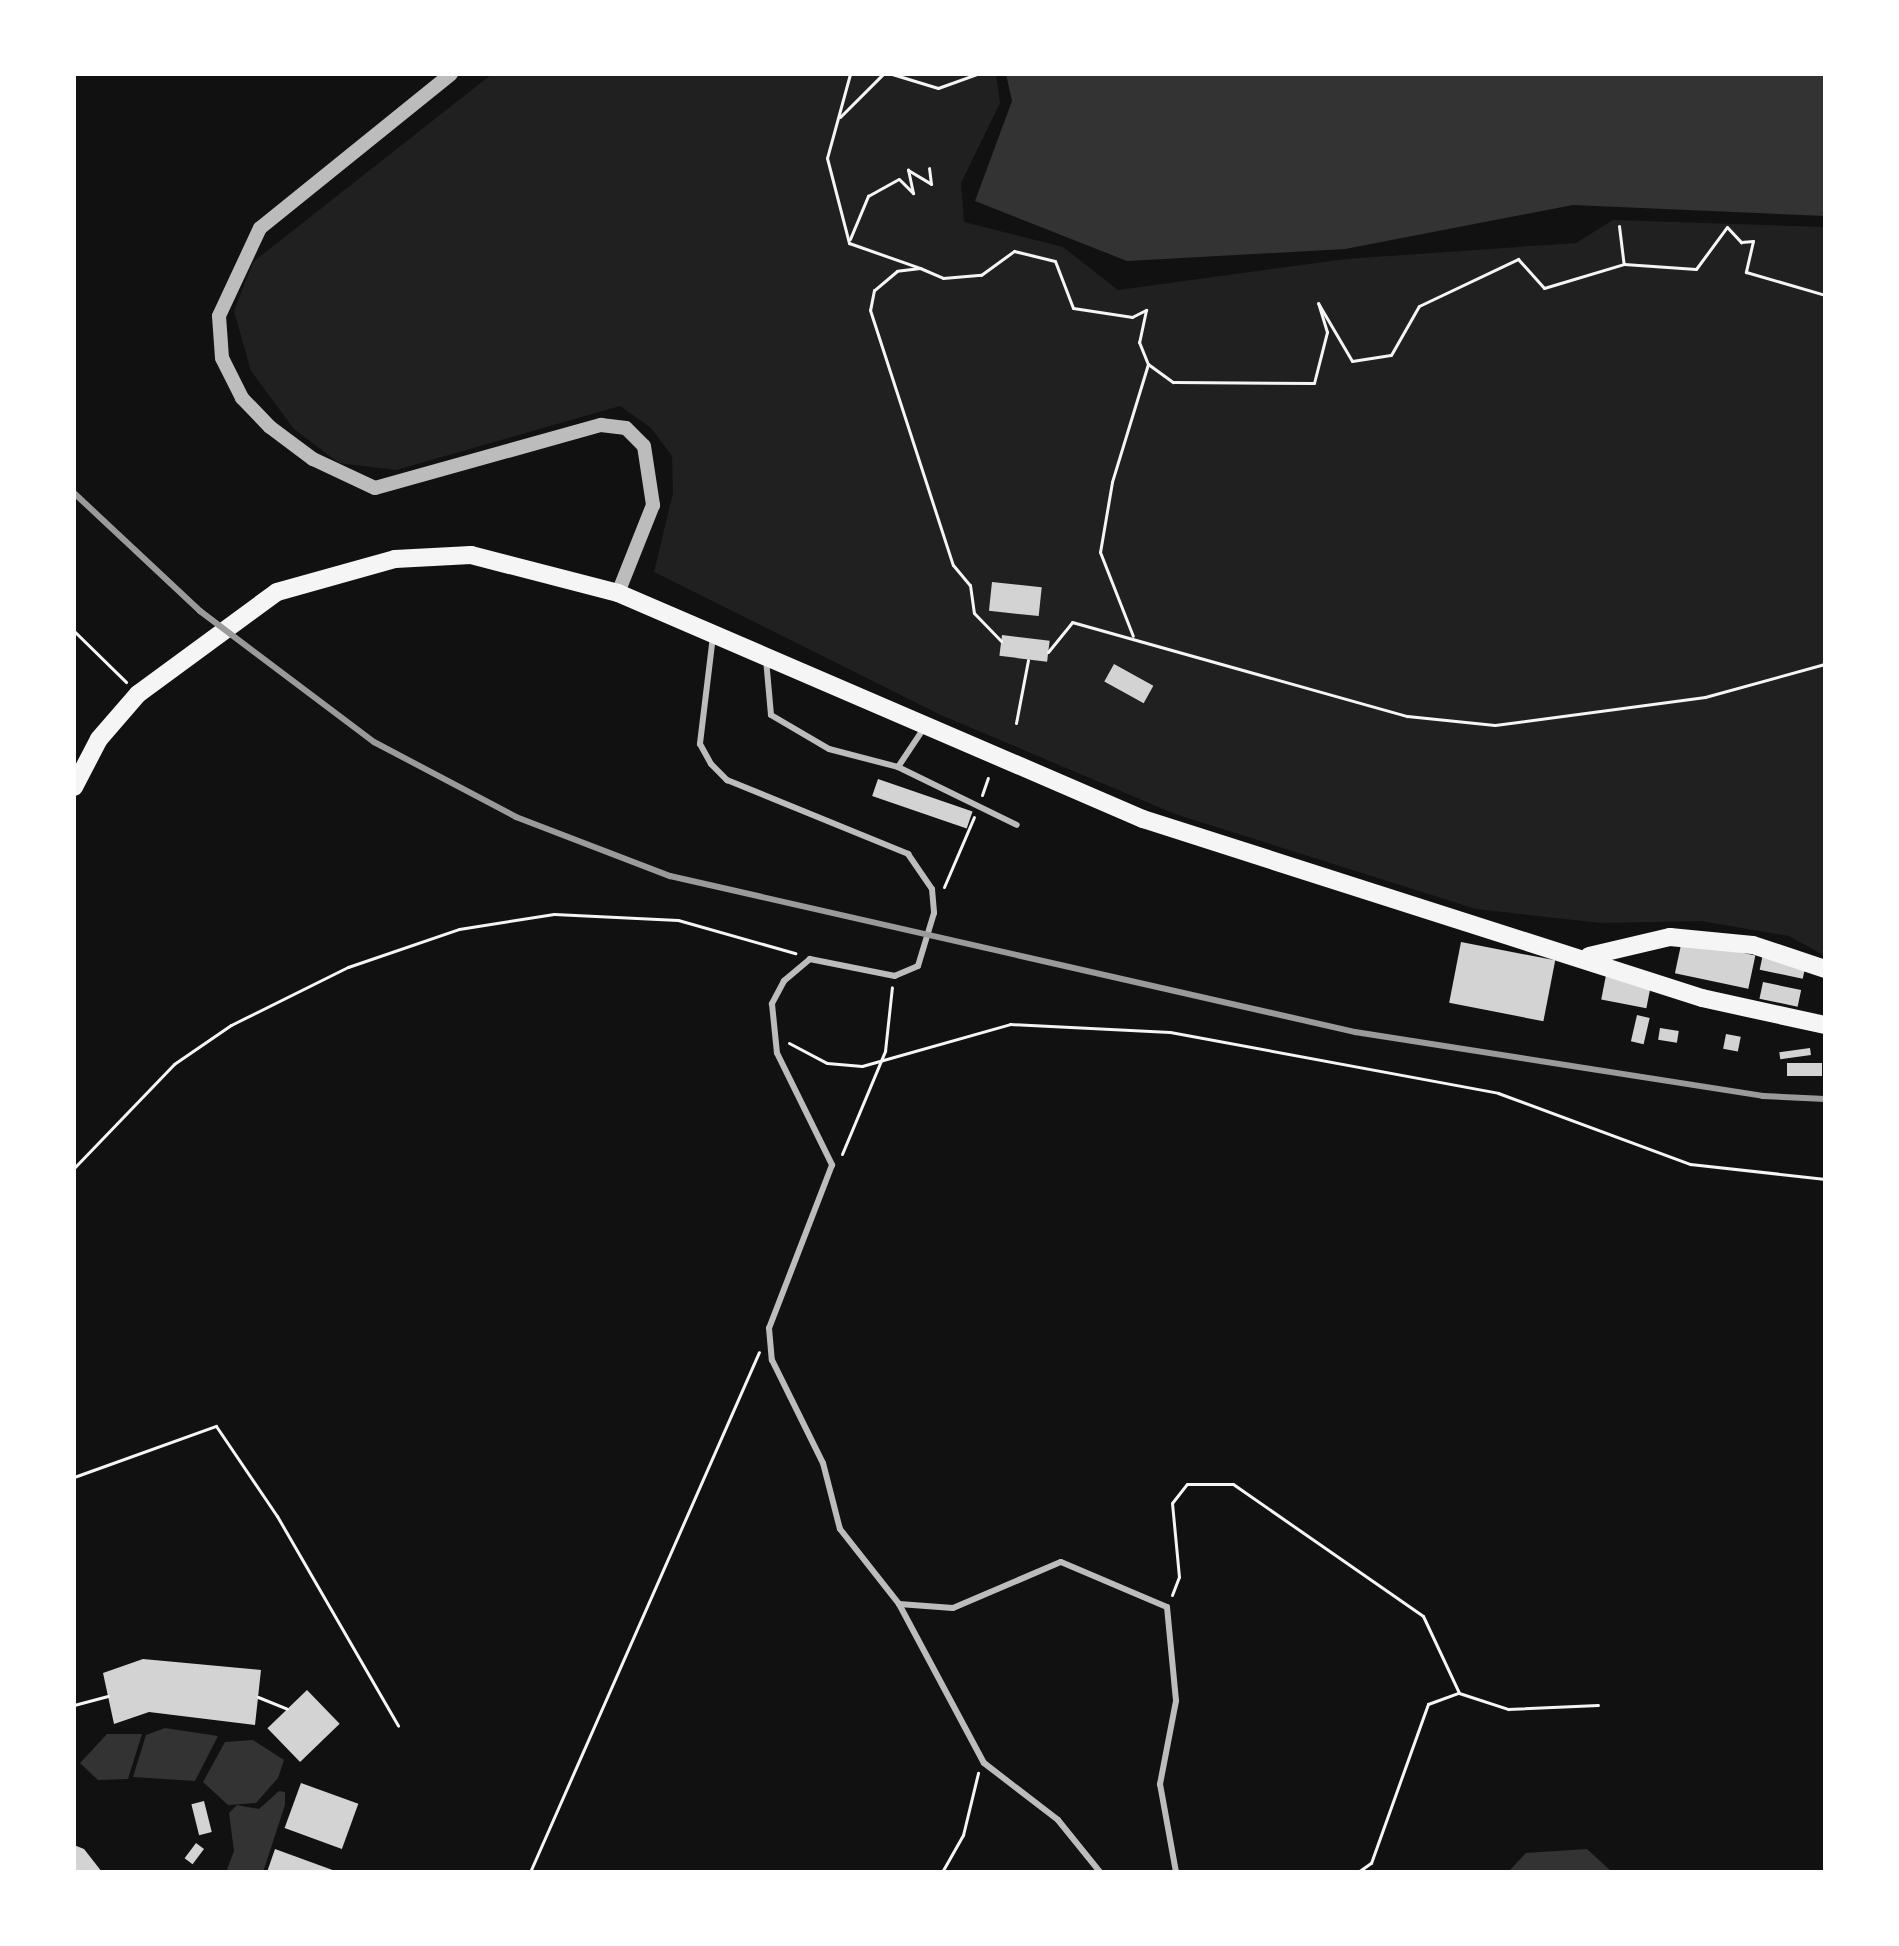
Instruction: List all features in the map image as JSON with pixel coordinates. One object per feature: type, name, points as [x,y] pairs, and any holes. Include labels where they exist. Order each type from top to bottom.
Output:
[{"type":"highway","points":[[74,787],[99,739],[138,694],[223,627],[277,592],[395,559],[486,558],[618,593],[766,655],[924,728],[1143,819],[1589,956],[1702,998],[1825,1025]]},
{"type":"highway","points":[[1589,956],[1670,937],[1753,945],[1825,969]]},
{"type":"street","points":[[451,74],[260,228],[219,316],[222,358],[242,398],[270,427],[313,459],[375,488],[601,425],[626,428],[644,446],[653,505],[618,593]]},
{"type":"lane","points":[[713,634],[700,744],[711,764],[727,780],[908,854],[932,889],[934,913],[918,966],[895,976],[810,959],[784,981],[773,1026],[777,1053],[832,1165],[769,1328],[772,1360],[823,1463],[840,1529],[899,1604],[984,1763],[1058,1820],[1100,1872]]},
{"type":"lane","points":[[766,655],[771,715],[829,749],[898,767],[1017,825]]},
{"type":"lane","points":[[898,767],[924,728]]},
{"type":"lane","points":[[899,1604],[953,1608],[1061,1562],[1167,1607],[1176,1701],[1160,1784],[1176,1872]]},
{"type":"path","points":[[849,243],[827,158],[850,74]]},
{"type":"path","points":[[838,120],[883,74]]},
{"type":"path","points":[[892,74],[938,88],[977,74]]},
{"type":"path","points":[[849,243],[868,196],[899,179],[913,193],[908,170],[931,184],[929,168]]},
{"type":"path","points":[[1619,226],[1624,264]]},
{"type":"path","points":[[849,243],[943,278],[981,275],[1014,251],[1055,261],[1073,308],[1132,317],[1146,310],[1139,342],[1148,364],[1173,382],[1314,383],[1327,332],[1318,303],[1352,361],[1391,355],[1419,306],[1518,259],[1544,288],[1624,264],[1696,269],[1727,227],[1741,242],[1753,241],[1746,272],[1825,295]]},
{"type":"path","points":[[920,268],[897,271],[874,290],[870,310],[953,565],[970,585],[974,613],[1001,641]]},
{"type":"path","points":[[1133,636],[1100,552],[1112,482],[1148,364]]},
{"type":"path","points":[[1048,652],[1072,622],[1133,636],[1407,716],[1495,725],[1705,697],[1825,664]]},
{"type":"path","points":[[74,631],[138,694]]},
{"type":"path","points":[[1016,723],[1028,660]]},
{"type":"path","points":[[934,913],[988,778]]},
{"type":"path","points":[[74,1168],[174,1064],[231,1025],[348,967],[459,929],[554,914],[678,920],[810,959]]},
{"type":"path","points":[[832,1165],[880,1065],[895,976]]},
{"type":"path","points":[[773,1026],[798,1052],[827,1063],[880,1065],[1010,1024],[1170,1032],[1498,1093],[1667,1159],[1825,1179]]},
{"type":"path","points":[[530,1872],[769,1328]]},
{"type":"path","points":[[74,1477],[164,1439],[216,1426],[277,1516],[398,1726]]},
{"type":"path","points":[[1167,1607],[1179,1577],[1172,1503],[1187,1484],[1233,1484],[1423,1616],[1459,1693]]},
{"type":"path","points":[[1358,1872],[1371,1863],[1428,1704],[1459,1693],[1508,1709],[1598,1705]]},
{"type":"path","points":[[74,1705],[108,1696]]},
{"type":"path","points":[[258,1697],[287,1709]]},
{"type":"path","points":[[942,1872],[963,1835],[973,1782],[984,1763]]},
{"type":"shaded area","points":[[492,74],[996,74],[1000,103],[961,183],[964,222],[1063,247],[1118,290],[1346,259],[1576,243],[1613,220],[1825,227],[1825,956],[1789,936],[1701,921],[1601,923],[1476,909],[1175,814],[941,715],[654,572],[673,493],[672,456],[651,428],[620,406],[396,470],[339,463],[294,429],[251,371],[234,311],[253,262]]},
{"type":"shaded area","points":[[1006,74],[1825,74],[1825,216],[1573,205],[1345,249],[1127,261],[975,201],[1012,101]]},
{"type":"shaded area","points":[[165,1728],[218,1736],[195,1781],[133,1777],[146,1735]]},
{"type":"shaded area","points":[[107,1734],[142,1734],[128,1779],[98,1780],[80,1763]]},
{"type":"shaded area","points":[[253,1740],[284,1760],[278,1778],[256,1803],[228,1805],[203,1782],[225,1742]]},
{"type":"shaded area","points":[[279,1791],[285,1792],[285,1805],[263,1872],[226,1872],[234,1851],[229,1813],[237,1805],[259,1809]]},
{"type":"shaded area","points":[[1587,1849],[1612,1872],[1508,1872],[1526,1853]]},
{"type":"building","points":[[992,582],[1042,587],[1039,616],[989,611]]},
{"type":"building","points":[[1002,635],[1050,641],[1047,662],[999,656]]},
{"type":"building","points":[[1114,664],[1153,686],[1144,703],[1104,681]]},
{"type":"building","points":[[878,779],[973,812],[967,829],[872,796]]},
{"type":"building","points":[[1682,940],[1755,956],[1748,989],[1675,973]]},
{"type":"building","points":[[1461,942],[1555,960],[1543,1021],[1449,1003]]},
{"type":"building","points":[[1763,954],[1806,963],[1803,979],[1760,970]]},
{"type":"building","points":[[1606,975],[1651,984],[1646,1008],[1601,1000]]},
{"type":"building","points":[[1763,982],[1801,990],[1798,1007],[1759,999]]},
{"type":"building","points":[[1637,1015],[1650,1018],[1644,1044],[1631,1041]]},
{"type":"building","points":[[1660,1028],[1679,1031],[1677,1043],[1658,1040]]},
{"type":"building","points":[[1726,1034],[1741,1037],[1738,1052],[1723,1049]]},
{"type":"building","points":[[1810,1048],[1811,1055],[1780,1059],[1779,1052]]},
{"type":"building","points":[[1787,1063],[1822,1063],[1822,1076],[1787,1076]]},
{"type":"building","points":[[143,1659],[261,1670],[255,1725],[149,1712],[114,1724],[103,1673]]},
{"type":"building","points":[[307,1690],[340,1724],[300,1762],[267,1728]]},
{"type":"building","points":[[301,1783],[358,1804],[342,1849],[285,1828]]},
{"type":"building","points":[[204,1801],[212,1832],[199,1835],[191,1804]]},
{"type":"building","points":[[196,1843],[204,1849],[193,1864],[185,1858]]},
{"type":"building","points":[[74,1845],[84,1849],[102,1872],[74,1872]]},
{"type":"building","points":[[275,1849],[338,1872],[267,1872]]},
{"type":"railway","points":[[74,493],[200,611],[374,742],[516,817],[670,876],[1355,1032],[1763,1096],[1825,1099]]}]
